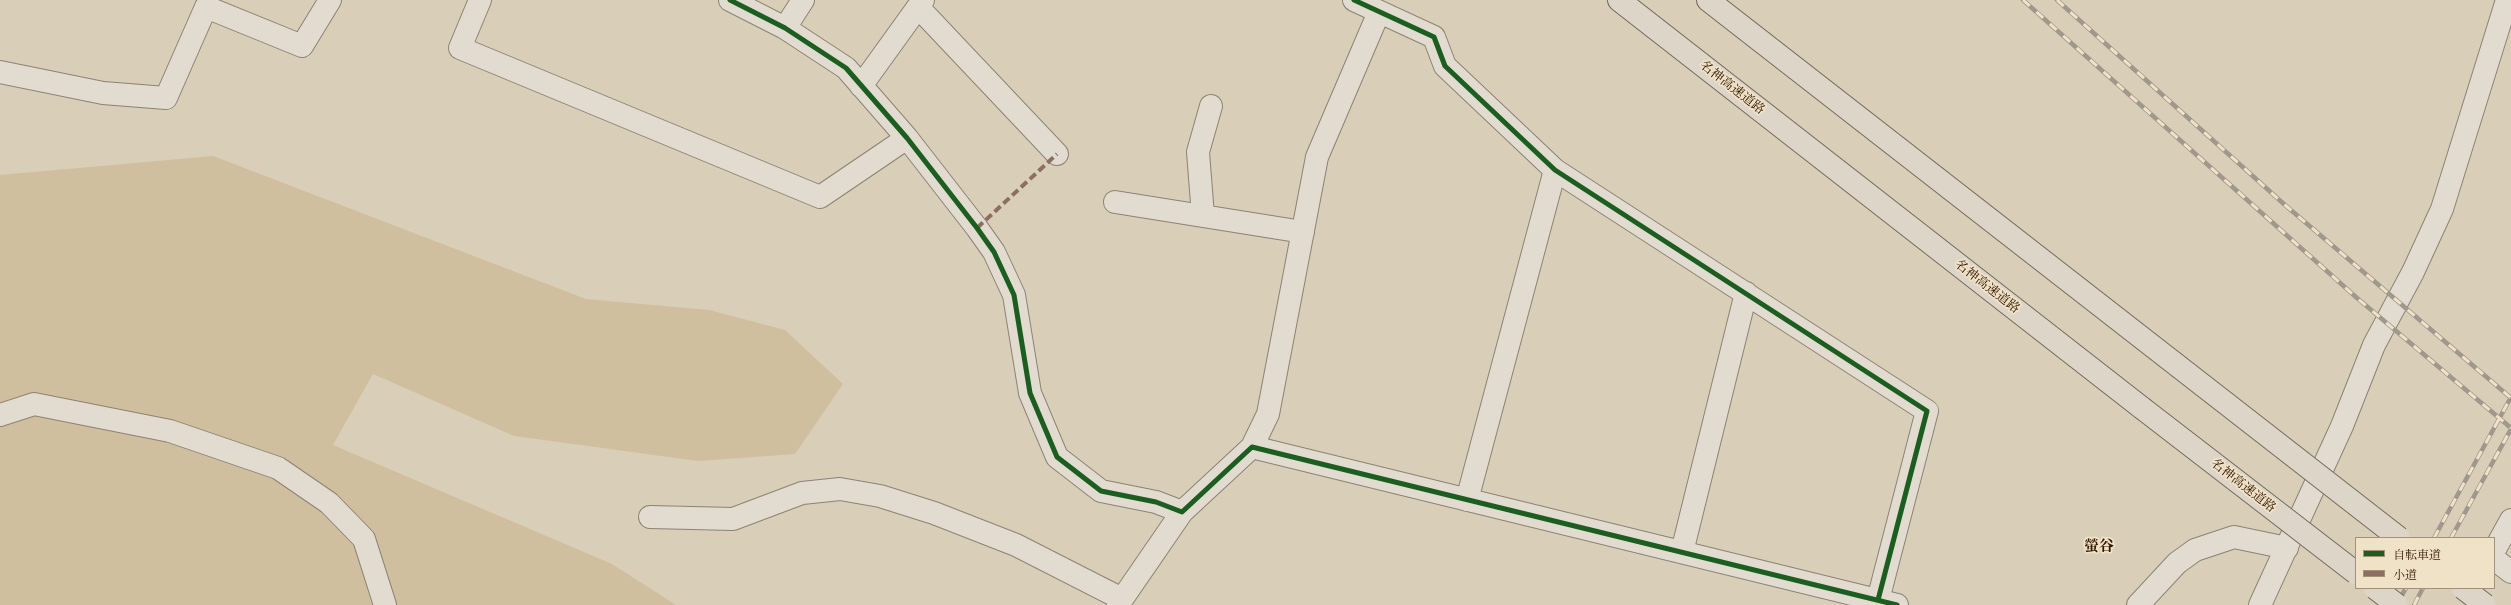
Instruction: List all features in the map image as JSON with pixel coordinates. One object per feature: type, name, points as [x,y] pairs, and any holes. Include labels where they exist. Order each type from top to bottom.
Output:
[{"type":"highway","name":"名神高速道路","points":[[1619,0],[2355,572]]},
{"type":"highway","points":[[1708,0],[2398,537]]},
{"type":"highway","points":[[2376,589],[2397,605]]},
{"type":"highway","points":[[2464,589],[2485,605]]},
{"type":"street","points":[[0,72],[103,93],[166,98],[206,7],[302,46],[330,0]]},
{"type":"street","points":[[480,0],[460,48],[820,197],[907,138]]},
{"type":"street","points":[[730,0],[785,28],[846,68],[907,138],[977,228],[998,260],[1014,295],[1030,393],[1057,457],[1101,491],[1156,502],[1182,512]]},
{"type":"street","points":[[785,28],[803,0]]},
{"type":"street","points":[[1252,447],[1888,603],[1927,411],[1555,170],[1445,66],[1434,37],[1354,0]]},
{"type":"street","points":[[2260,605],[2342,426],[2374,345],[2413,272],[2442,209],[2507,0]]},
{"type":"street","points":[[861,86],[921,4],[1058,154]]},
{"type":"street","points":[[650,517],[733,519],[802,493],[840,489],[880,496],[934,513],[1016,545],[1120,602],[1182,512],[1252,447],[1268,414],[1317,158],[1379,12]]},
{"type":"street","points":[[1203,216],[1198,152],[1211,106]]},
{"type":"street","points":[[1467,500],[1555,170]]},
{"type":"street","points":[[1115,202],[1303,232]]},
{"type":"street","points":[[1682,552],[1746,293]]},
{"type":"street","points":[[0,415],[34,404],[170,430],[278,468],[329,502],[364,539],[385,605]]},
{"type":"street","points":[[2495,549],[2511,520]]},
{"type":"street","points":[[2138,605],[2177,563],[2195,550],[2234,537],[2287,548]]},
{"type":"street","points":[[2495,560],[2511,572]]},
{"type":"street","points":[[2465,605],[2473,589]]},
{"type":"shaded area","points":[[213,156],[586,299],[709,310],[785,330],[843,384],[795,454],[698,461],[514,436],[373,374],[333,445],[612,564],[676,605],[0,605],[0,175]]},
{"type":"railway","points":[[2023,0],[2357,298],[2511,428]]},
{"type":"railway","points":[[2057,0],[2285,205],[2511,398]]},
{"type":"railway","points":[[2435,537],[2511,397]]},
{"type":"railway","points":[[2452,537],[2511,429]]},
{"type":"railway","points":[[2396,605],[2405,589]]},
{"type":"railway","points":[[2414,605],[2422,589]]},
{"type":"marked path","points":[[977,228],[1057,154]]},
{"type":"cycle path","points":[[730,0],[785,28],[846,68],[907,138],[977,228],[994,252],[1014,295],[1030,393],[1057,457],[1101,491],[1156,502],[1182,512],[1252,447],[1897,605]]},
{"type":"cycle path","points":[[1354,0],[1434,37],[1445,66],[1555,170],[1927,411],[1878,600]]},
{"type":"district","name":"螢谷","points":[[2099,547]]}]
